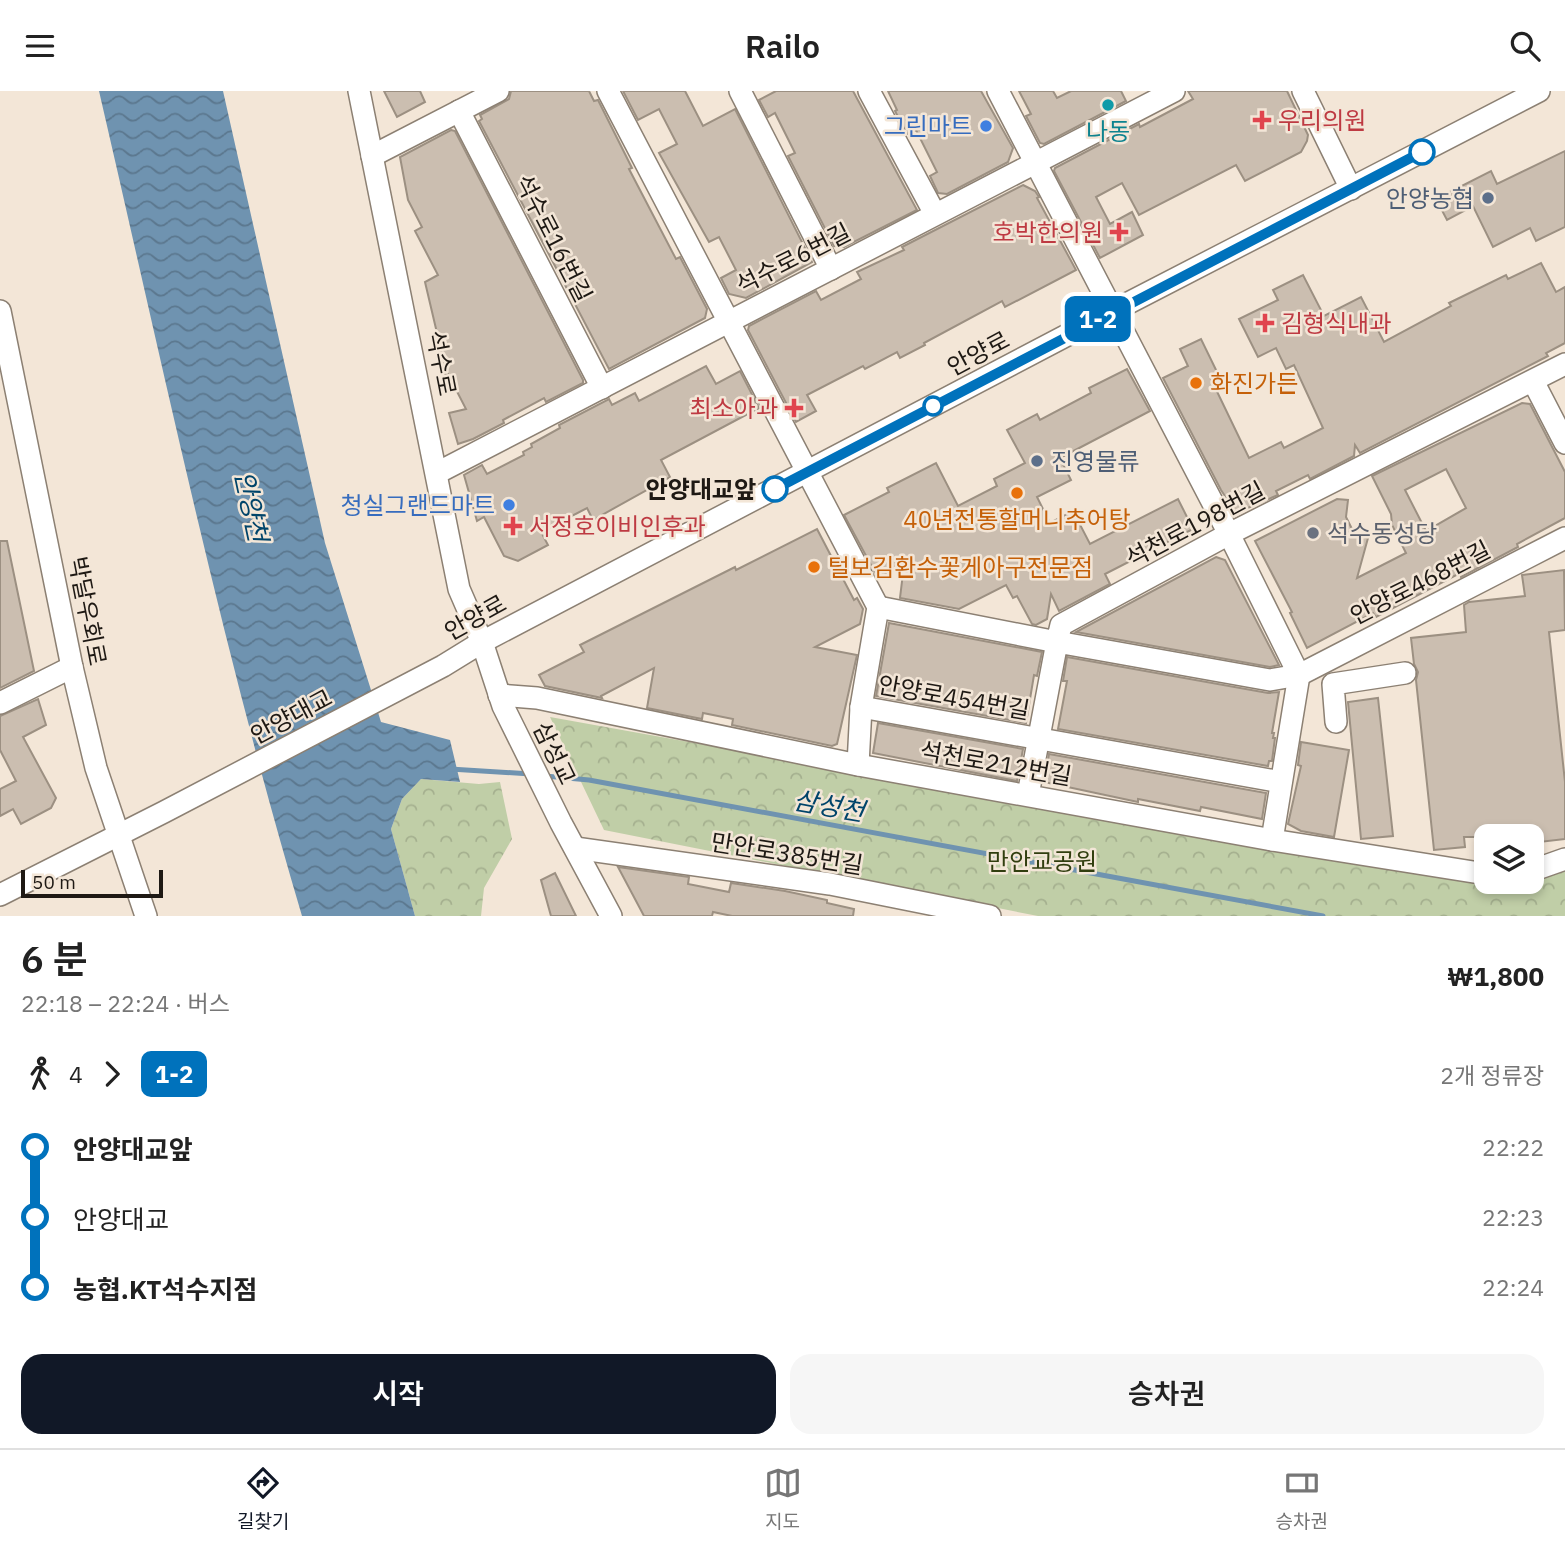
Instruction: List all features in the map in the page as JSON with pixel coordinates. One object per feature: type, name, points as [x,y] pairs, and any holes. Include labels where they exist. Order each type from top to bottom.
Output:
[{"type":"street","name":"석수로","points":[[359,91],[459,589],[482,642]]},
{"type":"street","points":[[372,156],[498,91]]},
{"type":"street","points":[[608,91],[878,607],[1057,642],[1028,795]]},
{"type":"street","points":[[740,91],[831,269]]},
{"type":"street","points":[[869,91],[935,214]]},
{"type":"street","points":[[998,91],[1229,534],[1299,675],[1272,840]]},
{"type":"street","name":"석수로6번길","points":[[437,474],[1174,91]]},
{"type":"street","points":[[1303,91],[1351,189]]},
{"type":"street","name":"안양로","points":[[443,666],[482,642],[1539,91]]},
{"type":"street","name":"석수로16번길","points":[[460,111],[602,388]]},
{"type":"street","name":"박달우회로","points":[[0,311],[72,667],[96,768],[137,893],[148,916]]},
{"type":"street","name":"석천로198번길","points":[[1057,642],[1061,625],[1229,534],[1565,364]]},
{"type":"street","points":[[1533,381],[1565,443]]},
{"type":"street","name":"안양로468번길","points":[[1057,642],[1270,680],[1299,675],[1565,538]]},
{"type":"street","name":"안양로454번길","points":[[858,765],[860,707],[878,607]]},
{"type":"street","name":"삼성교","points":[[482,642],[501,701],[561,823],[611,916]]},
{"type":"street","name":"안양대교","points":[[117,835],[443,666]]},
{"type":"street","points":[[0,703],[72,667]]},
{"type":"street","points":[[1336,722],[1333,684],[1405,673]]},
{"type":"street","name":"석천로212번길","points":[[501,701],[537,698],[858,765],[1272,840],[1474,872]]},
{"type":"street","name":"안양로454번길","points":[[860,707],[1039,738]]},
{"type":"street","points":[[1039,738],[1281,782]]},
{"type":"street","points":[[0,895],[117,835]]},
{"type":"street","name":"만안로385번길","points":[[575,848],[830,884],[990,916]]},
{"type":"street","points":[[1544,866],[1565,859]]},
{"type":"street","points":[[137,893],[139,916]]},
{"type":"green space","name":"만안교공원","points":[[550,717],[1474,883],[1474,894],[1544,894],[1544,877],[1565,868],[1565,916],[1038,916],[604,830]]},
{"type":"green space","points":[[421,779],[479,784],[500,782],[512,839],[484,888],[481,916],[415,916],[391,829],[402,799]]},
{"type":"water","name":"안양천","points":[[99,91],[223,91],[325,543],[381,722],[450,740],[460,782],[421,779],[402,799],[391,829],[415,916],[302,916],[219,608]]},
{"type":"building","points":[[384,91],[420,91],[425,102],[397,117]]},
{"type":"building","points":[[511,91],[589,91],[594,101],[598,100],[632,168],[629,169],[676,259],[680,257],[707,309],[705,318],[609,369],[479,121],[482,119],[480,115],[509,99]]},
{"type":"building","points":[[623,91],[685,91],[703,126],[735,109],[812,262],[746,298],[729,294],[721,278],[736,270],[719,237],[709,242],[659,153],[677,144],[659,109],[638,120]]},
{"type":"building","points":[[776,91],[853,91],[917,210],[844,247],[834,246],[788,156],[795,153],[775,113],[768,117],[759,100]]},
{"type":"building","points":[[888,91],[981,91],[1013,148],[1008,162],[947,194],[938,193],[930,176],[937,172],[916,130],[907,134]]},
{"type":"building","points":[[1019,91],[1053,91],[1057,98],[1071,91],[1121,91],[1126,101],[1044,144],[1040,143],[1026,116],[1031,114]]},
{"type":"building","points":[[1188,91],[1287,91],[1308,135],[1307,141],[1301,152],[1245,181],[1236,165],[1139,215],[1122,183],[1096,197],[1110,224],[1132,212],[1143,235],[1100,258],[1054,171],[1055,168],[1193,99]]},
{"type":"building","points":[[451,130],[455,131],[583,380],[583,383],[546,402],[544,398],[503,420],[504,423],[458,444],[449,413],[466,409],[448,374],[445,375],[432,335],[437,333],[425,282],[438,275],[415,231],[422,227],[408,200],[400,157]]},
{"type":"building","points":[[1565,151],[1565,227],[1536,241],[1530,228],[1493,247],[1473,206],[1447,220],[1436,199],[1491,171],[1497,184]]},
{"type":"building","points":[[1023,185],[1035,191],[1039,197],[1037,198],[1076,270],[1005,307],[1002,301],[900,358],[897,352],[807,395],[816,411],[796,422],[748,330],[749,326],[816,291],[821,300],[861,279],[857,272],[904,250],[902,247]]},
{"type":"building","points":[[1541,263],[1556,292],[1565,287],[1565,343],[1546,353],[1548,356],[1360,453],[1355,445],[1354,456],[1310,479],[1308,475],[1276,491],[1278,495],[1236,513],[1221,490],[1163,378],[1188,366],[1180,349],[1201,339],[1218,374],[1210,377],[1249,458],[1281,442],[1284,448],[1323,428],[1294,365],[1286,369],[1276,348],[1258,357],[1239,319],[1278,300],[1273,290],[1303,275],[1324,316],[1361,297],[1384,342],[1451,306],[1449,303],[1506,275],[1508,279]]},
{"type":"building","points":[[706,366],[716,384],[740,371],[759,408],[661,460],[670,477],[593,520],[587,508],[541,532],[548,545],[518,561],[504,556],[484,517],[477,521],[464,475],[482,465],[487,474],[524,455],[523,452],[532,447],[531,444],[560,428],[559,425],[609,399],[612,405],[635,393],[639,401]]},
{"type":"building","points":[[1127,369],[1150,411],[1060,458],[1071,480],[1037,497],[1050,523],[1073,511],[1090,544],[1178,499],[1193,529],[1105,574],[1110,584],[1059,611],[1051,594],[1047,619],[1036,625],[1032,624],[1017,596],[1013,598],[1006,585],[959,609],[900,598],[904,565],[878,578],[844,515],[889,492],[887,488],[936,463],[958,506],[997,486],[994,479],[1025,463],[1007,430],[1037,414],[1040,420],[1091,393],[1089,388]]},
{"type":"building","points":[[1522,403],[1530,404],[1565,472],[1565,518],[1461,577],[1460,573],[1376,617],[1373,613],[1307,648],[1290,613],[1292,612],[1255,541],[1337,499],[1348,500],[1346,517],[1355,535],[1368,538],[1357,578],[1406,553],[1372,476]],"holes":[[[1446,469],[1466,508],[1426,531],[1405,490]]]},
{"type":"building","points":[[817,529],[854,600],[857,598],[863,609],[860,624],[815,647],[857,655],[837,744],[832,746],[732,725],[733,719],[703,713],[702,719],[647,708],[654,668],[601,696],[602,698],[545,686],[539,675],[584,652],[580,645]]},
{"type":"building","points":[[0,541],[7,541],[34,671],[0,688]]},
{"type":"building","points":[[1216,557],[1225,560],[1279,665],[1270,667],[1076,632]]},
{"type":"building","points":[[1564,570],[1565,630],[1549,632],[1565,782],[1565,839],[1544,841],[1544,824],[1474,824],[1474,837],[1464,837],[1465,847],[1434,850],[1416,680],[1418,672],[1414,664],[1411,638],[1466,632],[1464,605],[1469,602],[1525,596],[1522,575]]},
{"type":"building","points":[[889,623],[1042,652],[1037,676],[1034,675],[1026,723],[876,696]]},
{"type":"building","points":[[1067,657],[1268,693],[1279,692],[1272,733],[1275,738],[1272,761],[1269,761],[1268,766],[1058,729],[1067,681],[1063,681]]},
{"type":"building","points":[[1378,698],[1393,836],[1361,839],[1348,702]]},
{"type":"building","points":[[38,699],[46,725],[23,737],[56,798],[51,808],[21,824],[13,809],[0,816],[0,789],[16,781],[0,750],[0,716]]},
{"type":"building","points":[[878,723],[1023,749],[1017,781],[873,753]]},
{"type":"building","points":[[1301,742],[1349,750],[1334,837],[1301,831],[1288,824],[1301,766],[1298,765]]},
{"type":"building","points":[[1049,754],[1266,793],[1262,819],[1201,807],[1200,811],[1138,799],[1138,802],[1044,782]]},
{"type":"building","points":[[618,867],[689,877],[688,884],[729,892],[731,883],[785,891],[854,909],[853,916],[732,916],[713,912],[712,916],[644,916]]},
{"type":"building","points":[[555,873],[576,916],[551,916],[541,880]]},
{"type":"waterway","name":"삼성천","points":[[450,769],[531,774]]},
{"type":"waterway","name":"삼성천","points":[[545,776],[589,780],[1323,916]]},
{"type":"bus line","name":"1-2","points":[[775,489],[1422,152]]},
{"type":"place","name":"나동","points":[[1108,105]]},
{"type":"place","name":"우리의원","points":[[1262,120]]},
{"type":"place","name":"그린마트","points":[[986,126]]},
{"type":"place","name":"안양농협","points":[[1488,198]]},
{"type":"place","name":"호박한의원","points":[[1119,232]]},
{"type":"place","name":"김형식내과","points":[[1265,323]]},
{"type":"place","name":"화진가든","points":[[1196,383]]},
{"type":"place","name":"최소아과","points":[[794,408]]},
{"type":"place","name":"진영물류","points":[[1037,461]]},
{"type":"place","name":"안양대교앞","points":[[775,489]]},
{"type":"place","name":"40년전통할머니추어탕","points":[[1017,493]]},
{"type":"place","name":"청실그랜드마트","points":[[509,505]]},
{"type":"place","name":"서정호이비인후과","points":[[513,526]]},
{"type":"place","name":"석수동성당","points":[[1313,533]]},
{"type":"place","name":"털보김환수꽃게아구전문점","points":[[814,567]]}]
